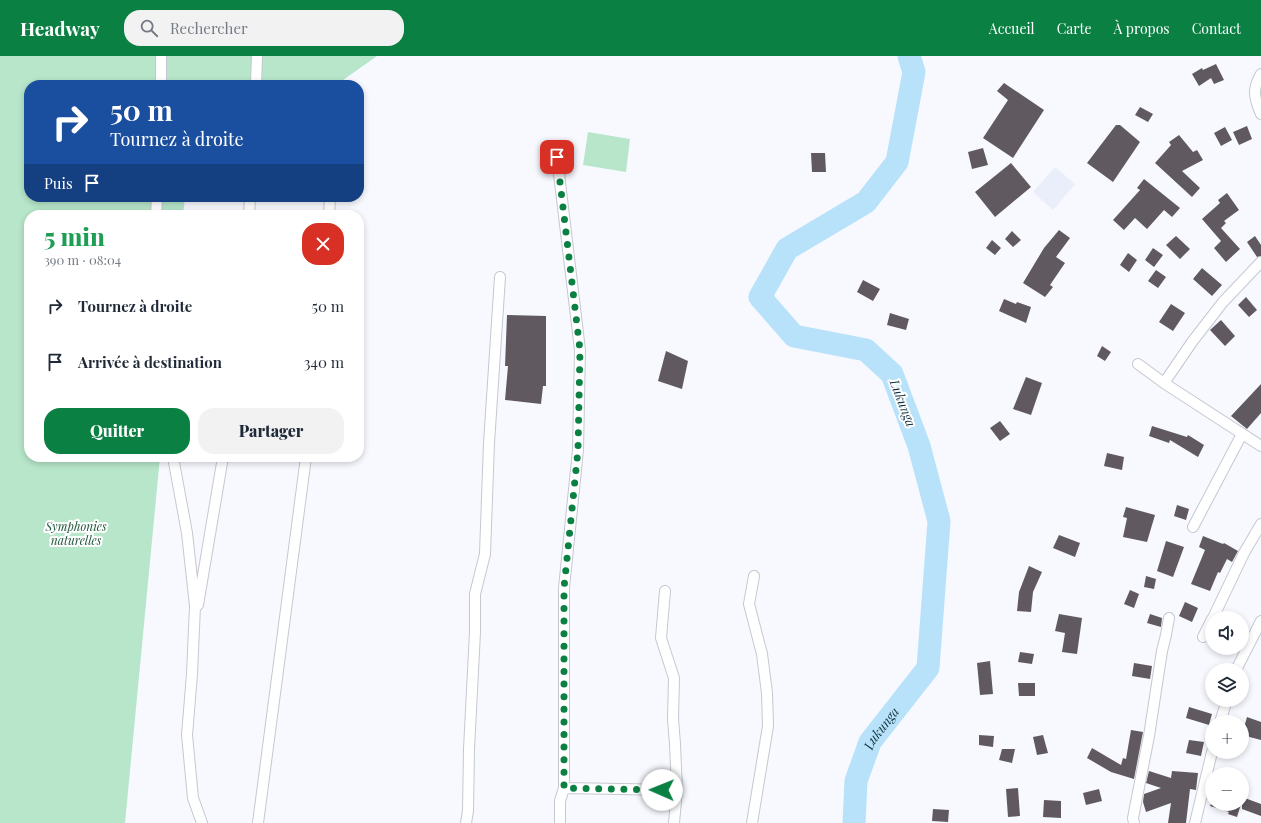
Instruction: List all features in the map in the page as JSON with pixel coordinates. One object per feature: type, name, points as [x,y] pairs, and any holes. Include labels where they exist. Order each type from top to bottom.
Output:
[{"type":"street","points":[[161,56],[161,80]]},
{"type":"street","points":[[256,80],[258,56]]},
{"type":"street","points":[[1261,74],[1256,83],[1254,92],[1261,114]]},
{"type":"street","points":[[557,157],[580,350],[578,450],[564,588],[564,788],[560,801],[560,823]]},
{"type":"street","points":[[1164,383],[1192,342],[1223,302],[1261,262]]},
{"type":"street","points":[[466,823],[475,632],[475,594],[485,554],[491,412],[500,277]]},
{"type":"street","points":[[1138,364],[1164,383],[1242,434],[1259,441]]},
{"type":"street","points":[[1193,527],[1242,434]]},
{"type":"street","points":[[173,462],[187,533],[195,606],[192,674],[187,735],[193,798],[202,823]]},
{"type":"street","points":[[194,632],[222,462]]},
{"type":"street","points":[[258,823],[305,462]]},
{"type":"street","points":[[1216,611],[1244,553],[1261,524]]},
{"type":"street","points":[[752,823],[768,726],[768,692],[762,654],[749,604],[754,576]]},
{"type":"street","points":[[666,591],[661,638],[674,678],[673,718],[676,744],[677,790],[674,823]]},
{"type":"street","points":[[1134,823],[1133,818],[1149,736],[1162,651],[1169,618]]},
{"type":"street","points":[[1240,663],[1261,622]]},
{"type":"street","points":[[1195,823],[1210,759]]},
{"type":"street","points":[[564,788],[677,790]]},
{"type":"shaded area","points":[[1055,167],[1075,184],[1053,210],[1033,192]]},
{"type":"green space","name":"Symphonies naturelles","points":[[0,56],[377,56],[343,80],[24,80],[24,202],[184,202],[184,210],[24,210],[24,462],[160,462],[125,823],[0,823]]},
{"type":"green space","points":[[588,132],[630,139],[626,172],[583,165]]},
{"type":"building","points":[[1216,64],[1224,80],[1214,84],[1211,78],[1199,86],[1192,74],[1202,68],[1203,70]]},
{"type":"building","points":[[1004,83],[1044,110],[1013,158],[983,138],[1008,100],[997,91]]},
{"type":"building","points":[[1140,107],[1153,114],[1148,122],[1135,115]]},
{"type":"building","points":[[1116,125],[1120,125],[1140,142],[1113,182],[1087,163]]},
{"type":"building","points":[[1247,126],[1252,139],[1239,145],[1233,132]]},
{"type":"building","points":[[1225,127],[1232,140],[1221,146],[1214,133]]},
{"type":"building","points":[[1179,135],[1193,152],[1197,150],[1203,160],[1182,171],[1200,188],[1192,197],[1155,163],[1171,145],[1169,142]]},
{"type":"building","points":[[983,148],[988,165],[972,169],[968,152]]},
{"type":"building","points":[[811,153],[825,153],[826,172],[812,172]]},
{"type":"building","points":[[1011,163],[1031,187],[995,217],[975,192]]},
{"type":"building","points":[[1144,179],[1180,208],[1172,217],[1164,210],[1147,229],[1135,218],[1124,230],[1113,220],[1140,190],[1137,188]]},
{"type":"building","points":[[1227,193],[1239,210],[1224,221],[1226,223],[1221,228],[1240,249],[1226,262],[1214,248],[1221,241],[1202,219],[1220,203],[1218,200]]},
{"type":"building","points":[[1059,230],[1070,238],[1056,257],[1065,263],[1050,285],[1053,287],[1045,297],[1023,283],[1044,248]]},
{"type":"building","points":[[1012,231],[1021,240],[1013,247],[1005,239]]},
{"type":"building","points":[[1176,236],[1190,249],[1180,259],[1166,245]]},
{"type":"building","points":[[1255,236],[1261,245],[1261,256],[1257,257],[1247,242]]},
{"type":"building","points":[[992,240],[1001,248],[995,255],[986,248]]},
{"type":"building","points":[[1153,248],[1163,255],[1154,267],[1145,260]]},
{"type":"building","points":[[1128,253],[1137,260],[1129,272],[1120,265]]},
{"type":"building","points":[[1202,268],[1222,285],[1212,296],[1193,279]]},
{"type":"building","points":[[1156,270],[1166,277],[1158,288],[1148,281]]},
{"type":"building","points":[[863,280],[880,289],[873,301],[857,292]]},
{"type":"building","points":[[1246,297],[1257,310],[1249,317],[1238,305]]},
{"type":"building","points":[[1004,299],[1016,304],[1017,302],[1031,307],[1026,323],[999,311]]},
{"type":"building","points":[[1171,304],[1185,313],[1173,331],[1159,322]]},
{"type":"building","points":[[890,313],[909,319],[906,330],[887,325]]},
{"type":"building","points":[[507,315],[546,316],[546,386],[543,386],[541,404],[505,400],[508,366],[505,366]]},
{"type":"building","points":[[1221,320],[1235,336],[1225,346],[1210,330]]},
{"type":"building","points":[[1102,346],[1111,352],[1105,361],[1097,356]]},
{"type":"building","points":[[666,351],[688,361],[682,389],[658,381]]},
{"type":"building","points":[[1026,377],[1042,383],[1031,415],[1013,409]]},
{"type":"building","points":[[1261,384],[1261,413],[1247,429],[1231,416]]},
{"type":"building","points":[[1000,421],[1010,434],[1000,441],[990,428]]},
{"type":"building","points":[[1152,426],[1187,437],[1188,435],[1204,445],[1198,457],[1170,440],[1169,443],[1149,436]]},
{"type":"building","points":[[1107,453],[1124,457],[1122,470],[1104,466]]},
{"type":"building","points":[[1177,505],[1189,509],[1186,520],[1174,516]]},
{"type":"building","points":[[1126,507],[1155,515],[1147,542],[1123,537],[1127,518],[1123,517]]},
{"type":"building","points":[[1059,535],[1080,543],[1075,557],[1053,548]]},
{"type":"building","points":[[1203,536],[1223,544],[1224,543],[1238,551],[1232,562],[1227,559],[1220,573],[1218,572],[1210,591],[1191,584],[1205,550],[1199,547]]},
{"type":"building","points":[[1166,541],[1184,547],[1173,577],[1157,571]]},
{"type":"building","points":[[1029,566],[1042,572],[1033,592],[1031,612],[1017,611],[1019,592]]},
{"type":"building","points":[[1146,576],[1156,579],[1154,589],[1144,587]]},
{"type":"building","points":[[1130,590],[1139,594],[1134,608],[1124,604]]},
{"type":"building","points":[[1185,602],[1198,608],[1192,622],[1179,616]]},
{"type":"building","points":[[1059,614],[1082,618],[1077,654],[1062,652],[1065,633],[1055,631]]},
{"type":"building","points":[[1150,614],[1162,618],[1161,627],[1147,623]]},
{"type":"building","points":[[1020,652],[1034,654],[1032,664],[1018,662]]},
{"type":"building","points":[[990,661],[993,694],[980,695],[977,663]]},
{"type":"building","points":[[1134,663],[1152,666],[1150,679],[1132,676]]},
{"type":"building","points":[[1018,683],[1035,683],[1035,696],[1019,696]]},
{"type":"building","points":[[1189,707],[1212,714],[1205,715],[1205,724],[1186,718]]},
{"type":"building","points":[[1249,718],[1261,722],[1261,740],[1249,737]]},
{"type":"building","points":[[1131,730],[1143,732],[1134,779],[1111,772],[1087,758],[1092,748],[1121,765],[1123,758],[1126,759]]},
{"type":"building","points":[[979,735],[994,736],[993,747],[979,745]]},
{"type":"building","points":[[1043,735],[1048,753],[1037,755],[1033,737]]},
{"type":"building","points":[[1189,740],[1204,742],[1201,756],[1186,753]]},
{"type":"building","points":[[1002,749],[1015,749],[1012,763],[999,760]]},
{"type":"building","points":[[1149,771],[1171,778],[1172,771],[1198,773],[1196,790],[1190,789],[1186,823],[1168,823],[1171,803],[1146,812],[1143,802],[1144,794],[1161,788],[1146,783]]},
{"type":"building","points":[[1018,788],[1020,816],[1008,817],[1006,789]]},
{"type":"building","points":[[1099,789],[1102,801],[1086,805],[1083,793]]},
{"type":"building","points":[[1044,800],[1061,801],[1061,818],[1043,817]]},
{"type":"building","points":[[1249,800],[1261,804],[1261,816],[1247,811],[1249,811]]},
{"type":"building","points":[[933,809],[949,810],[948,822],[932,821]]},
{"type":"building","points":[[1226,811],[1239,811],[1237,817],[1228,814],[1229,812]]},
{"type":"waterway","name":"Lukunga","points":[[854,823],[856,781],[870,742],[928,668],[939,521],[919,446],[892,374],[866,350],[794,336],[760,297],[787,249],[866,202],[897,162],[914,72],[909,56]]},
{"type":"route","points":[[557,157],[580,350],[578,450],[564,588],[564,788],[662,790]]}]
